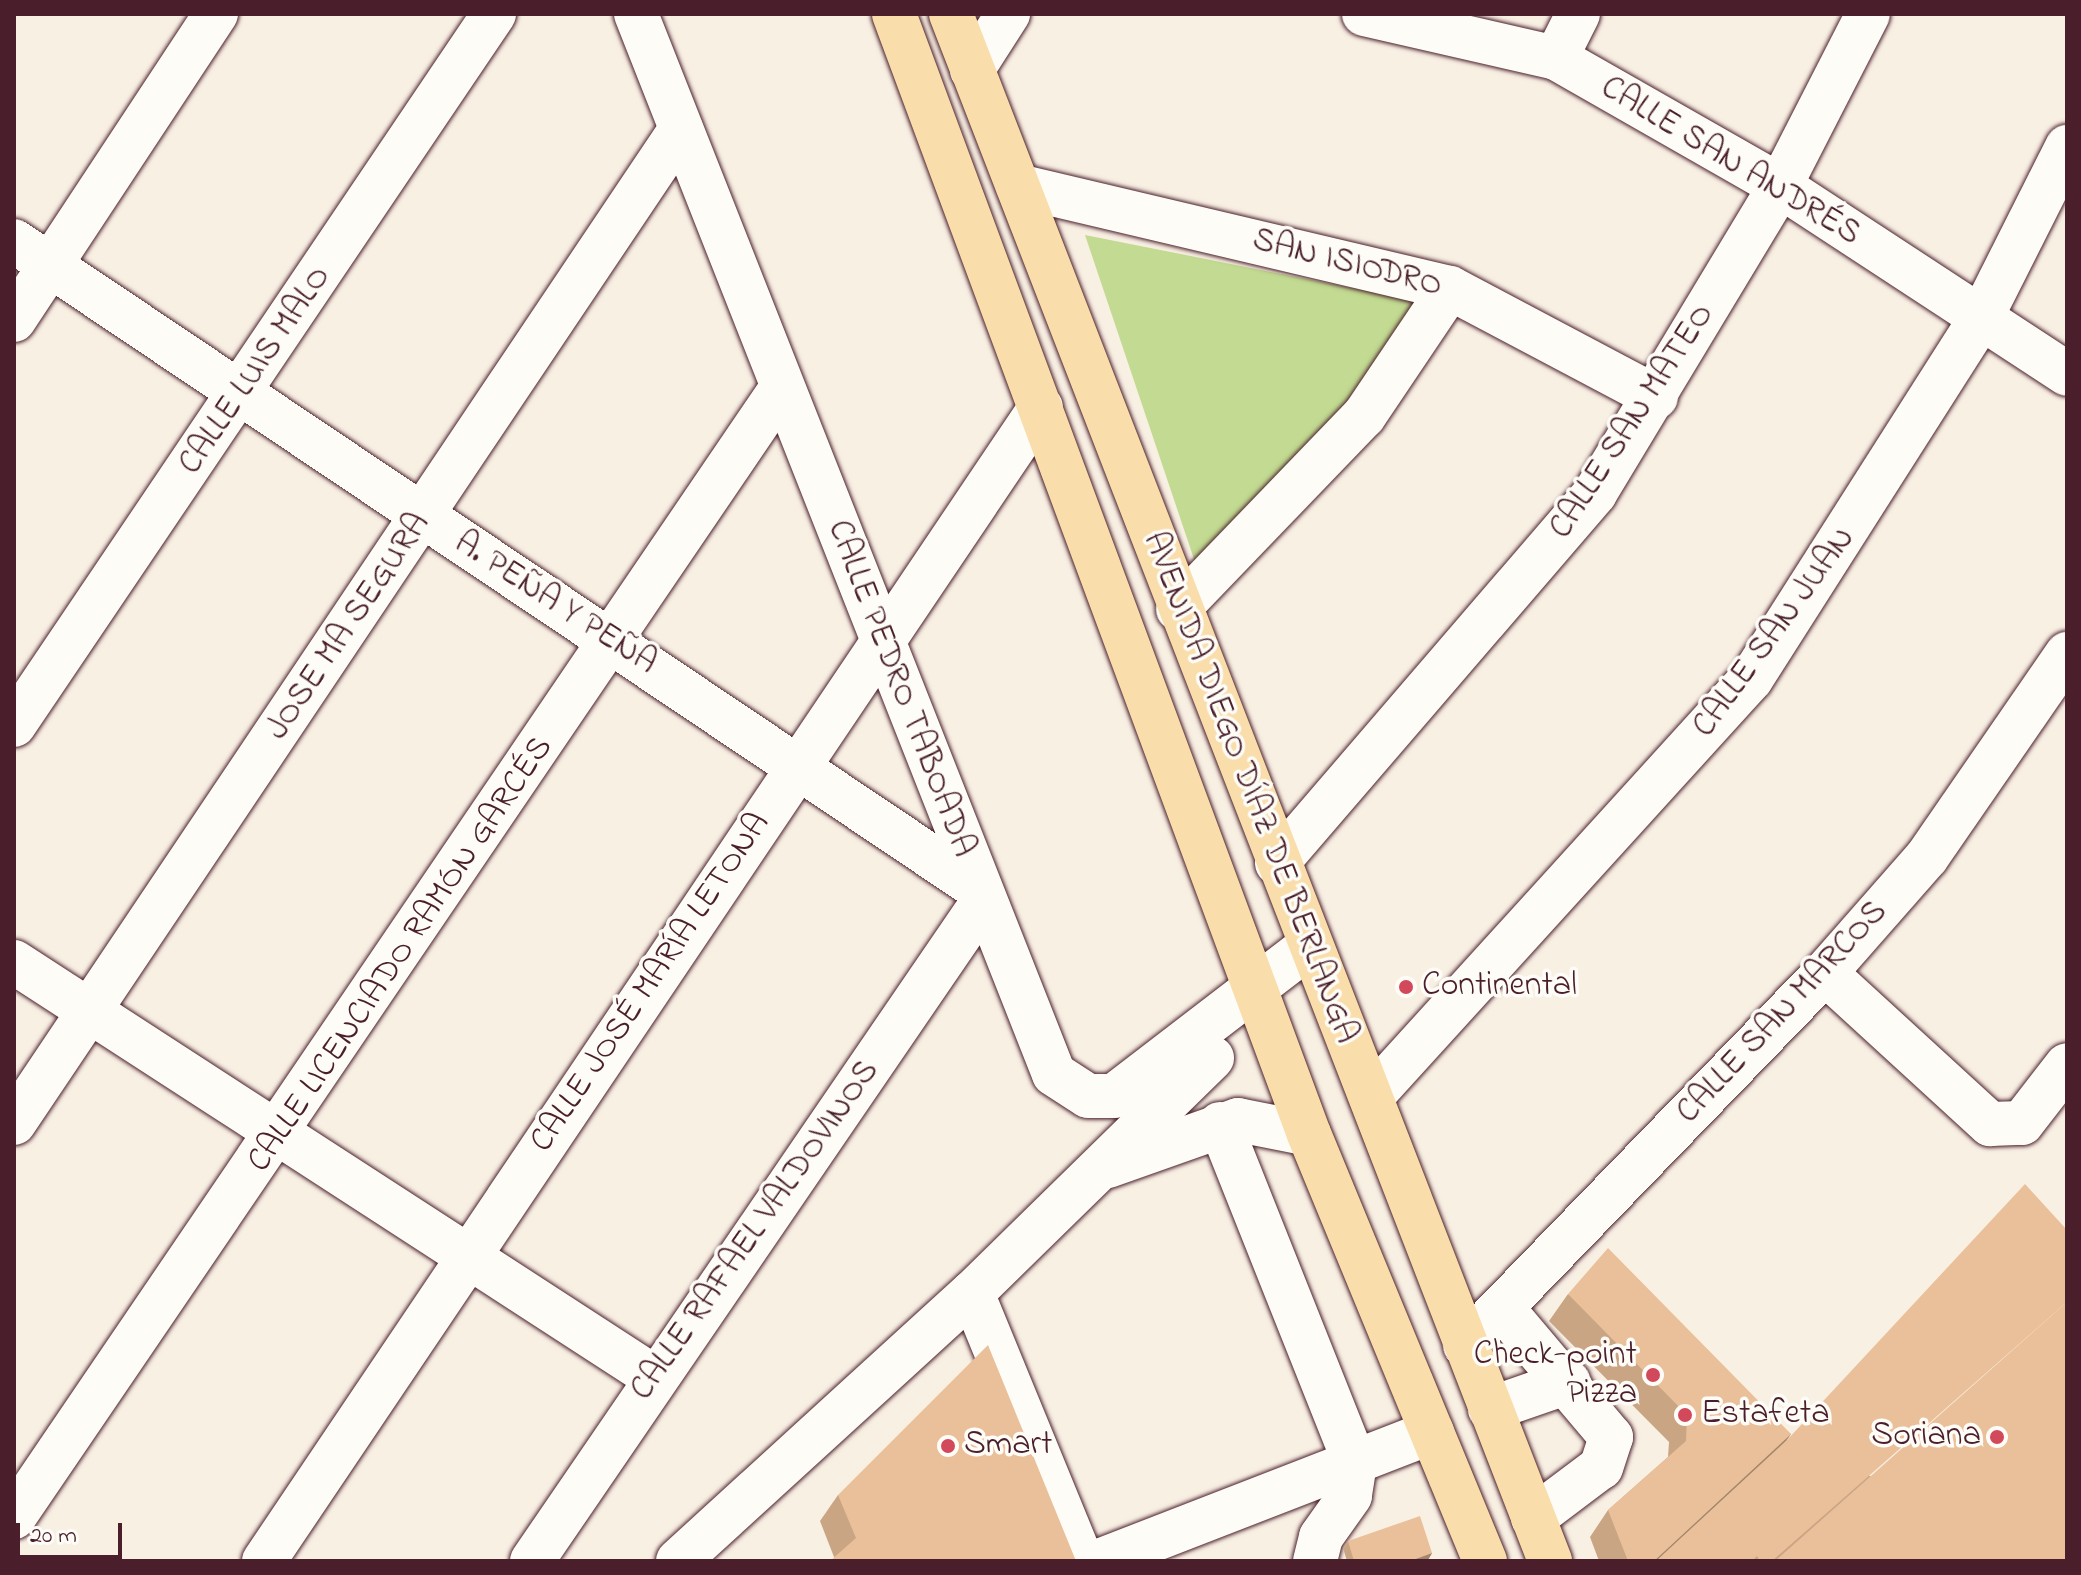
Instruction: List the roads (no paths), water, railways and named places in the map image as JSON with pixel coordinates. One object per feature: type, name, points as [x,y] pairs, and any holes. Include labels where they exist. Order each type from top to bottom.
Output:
[{"type":"main road","name":"AVENIDA DIEGO DÍAZ DE BERLANGA","points":[[894,14],[1259,1002],[1309,1134],[1432,1432],[1476,1558]]},
{"type":"main road","name":"AVENIDA DIEGO DÍAZ DE BERLANGA","points":[[951,14],[1310,956],[1371,1097],[1550,1561]]},
{"type":"street","points":[[14,320],[216,14]]},
{"type":"street","name":"CALLE LUIS MALO","points":[[14,725],[242,394],[494,14]]},
{"type":"street","name":"CALLE PEDRO TABOADA","points":[[636,14],[781,389],[884,638],[979,895],[1044,1057],[1066,1086],[1114,1096],[1192,1057],[1310,956]]},
{"type":"street","points":[[972,70],[1008,14]]},
{"type":"street","name":"CALLE SAN ANDRÉS","points":[[1364,14],[1556,58],[1780,186],[1980,320],[2067,374]]},
{"type":"street","points":[[1556,58],[1578,14]]},
{"type":"street","name":"CALLE SAN MATEO","points":[[1277,863],[1529,575],[1595,493],[1656,397],[1780,186],[1868,14]]},
{"type":"street","name":"JOSE MA SEGURA","points":[[14,1123],[423,518],[681,129]]},
{"type":"street","name":"CALLE SAN JUAN","points":[[1371,1097],[1751,679],[1980,320],[2067,147]]},
{"type":"street","name":"SAN ISIODRO","points":[[1018,186],[1450,288],[1656,397]]},
{"type":"street","name":"A. PEÑA Y PEÑA","points":[[14,241],[423,518],[801,763],[979,895]]},
{"type":"street","points":[[1178,609],[1364,416],[1450,288]]},
{"type":"street","name":"CALLE LICENCIADO RAMÓN GARCÉS","points":[[14,1517],[280,1135],[781,389]]},
{"type":"street","name":"CALLE JOSÉ MARÍA LETONA","points":[[264,1561],[466,1255],[1041,407]]},
{"type":"street","name":"CALLE SAN MARCOS","points":[[1465,1345],[1825,973],[1988,778],[2064,666]]},
{"type":"street","name":"CALLE RAFAEL VALDOVINOS","points":[[532,1561],[979,895]]},
{"type":"street","points":[[14,962],[654,1377]]},
{"type":"street","points":[[1825,973],[1990,1124],[2022,1123],[2067,1065]]},
{"type":"street","points":[[678,1561],[972,1293],[1099,1169],[1192,1057]]},
{"type":"street","points":[[1099,1169],[1220,1124],[1259,1120],[1309,1134]]},
{"type":"street","points":[[1220,1124],[1355,1463],[1350,1496],[1321,1537],[1315,1561]]},
{"type":"street","points":[[972,1293],[1082,1561]]},
{"type":"street","points":[[1502,1308],[1568,1382],[1611,1437],[1609,1453],[1533,1518]]},
{"type":"street","points":[[1490,1409],[1568,1382]]},
{"type":"street","points":[[1099,1561],[1432,1432]]},
{"type":"place","name":"Continental","points":[[1406,987]]},
{"type":"place","name":"Check-point Pizza","points":[[1653,1375]]},
{"type":"place","name":"Estafeta","points":[[1685,1415]]},
{"type":"place","name":"Soriana","points":[[1997,1437]]},
{"type":"place","name":"Smart","points":[[948,1446]]}]
